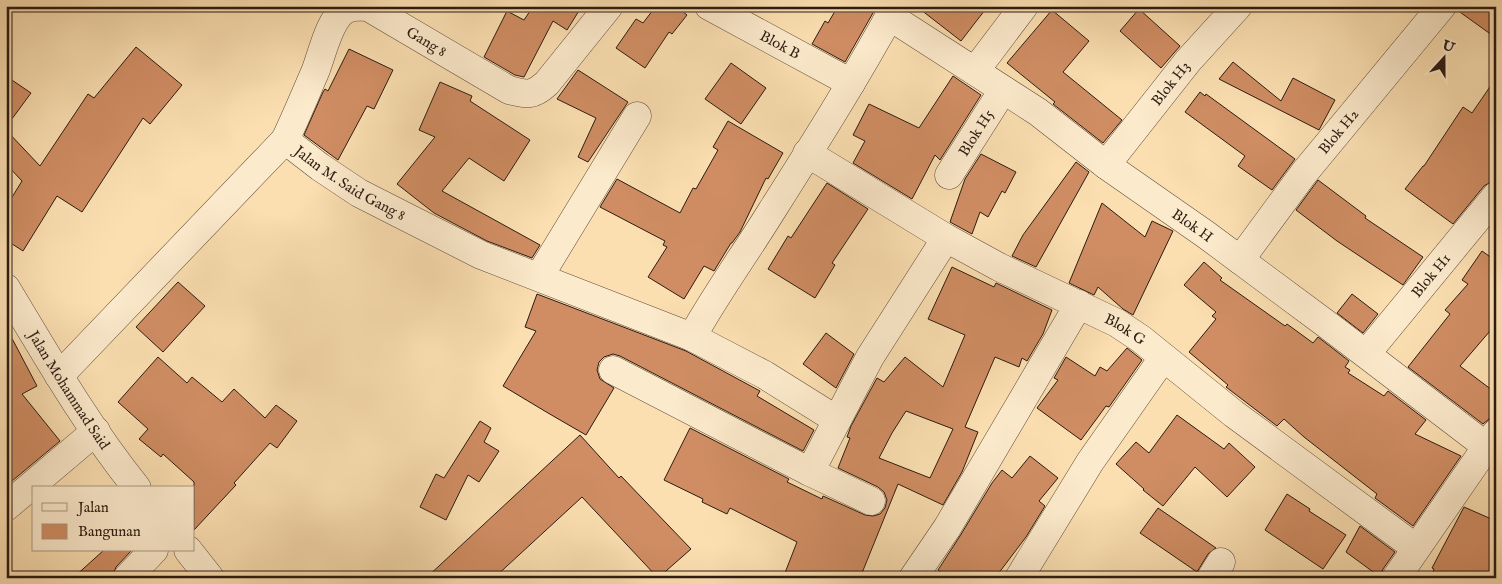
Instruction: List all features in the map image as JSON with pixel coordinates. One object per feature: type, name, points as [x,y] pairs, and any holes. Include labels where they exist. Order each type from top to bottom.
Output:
[{"type":"street","name":"Gang 8","points":[[285,140],[320,59],[327,38],[339,15],[346,9],[355,6],[368,7],[509,90],[530,94],[539,90],[547,82],[610,6]]},
{"type":"street","name":"Blok B","points":[[709,6],[851,83]]},
{"type":"street","points":[[975,71],[1024,6]]},
{"type":"street","name":"Blok H3","points":[[1106,164],[1188,61],[1238,6]]},
{"type":"street","name":"Blok H2","points":[[1240,260],[1304,173],[1442,6]]},
{"type":"street","points":[[692,337],[713,300],[771,213],[851,83],[892,11]]},
{"type":"street","name":"Blok H","points":[[892,11],[975,71],[1038,112],[1366,354],[1491,440]]},
{"type":"street","name":"Blok H5","points":[[948,175],[1003,90]]},
{"type":"street","points":[[540,277],[637,116]]},
{"type":"street","name":"Jalan M. Said Gang 8","points":[[60,376],[285,140],[320,167],[359,193],[481,255],[692,337],[765,375],[837,420]]},
{"type":"street","name":"Blok G","points":[[808,153],[946,238],[999,267],[1117,322],[1234,414],[1416,548]]},
{"type":"street","name":"Blok H1","points":[[1366,354],[1496,196]]},
{"type":"street","points":[[810,472],[870,358],[946,238]]},
{"type":"street","name":"Jalan Mohammad Said","points":[[6,288],[96,432],[135,486]]},
{"type":"street","points":[[913,578],[947,528],[1079,304]]},
{"type":"street","points":[[1019,578],[1090,462],[1162,358]]},
{"type":"street","points":[[613,370],[810,472],[871,501]]},
{"type":"street","points":[[32,486],[96,432]]},
{"type":"street","points":[[1396,578],[1491,440]]},
{"type":"street","points":[[6,508],[32,486]]},
{"type":"street","points":[[127,578],[152,552]]},
{"type":"street","points":[[190,552],[210,578]]},
{"type":"building","points":[[529,6],[582,6],[567,30],[553,21],[524,77],[515,75],[484,57],[507,11],[524,20],[532,8]]},
{"type":"building","points":[[656,6],[676,6],[687,15],[672,34],[669,32],[645,68],[616,48],[636,19],[643,23]]},
{"type":"building","points":[[838,6],[877,6],[845,62],[812,44],[825,21],[828,23]]},
{"type":"building","points":[[916,6],[988,6],[961,41]]},
{"type":"building","points":[[1457,6],[1496,6],[1496,38],[1457,10]]},
{"type":"building","points":[[1139,9],[1180,46],[1161,68],[1120,31]]},
{"type":"building","points":[[1052,10],[1089,41],[1063,72],[1122,120],[1103,143],[1053,104],[1055,102],[1007,63]]},
{"type":"building","points":[[136,47],[182,85],[150,124],[143,118],[82,212],[57,196],[23,251],[6,240],[6,207],[22,181],[6,164],[6,130],[40,166],[88,94],[94,98]]},
{"type":"building","points":[[349,49],[393,70],[374,109],[367,106],[338,160],[304,135],[323,92],[325,89],[328,91]]},
{"type":"building","points":[[1233,62],[1281,101],[1293,78],[1335,100],[1319,130],[1219,79]]},
{"type":"building","points":[[731,63],[766,88],[741,124],[705,99]]},
{"type":"building","points":[[578,70],[628,102],[588,162],[578,157],[596,118],[557,99]]},
{"type":"building","points":[[6,76],[31,93],[6,127]]},
{"type":"building","points":[[953,76],[981,95],[940,160],[935,155],[912,199],[853,163],[865,141],[853,135],[869,104],[919,128]]},
{"type":"building","points":[[1496,78],[1496,179],[1484,186],[1453,224],[1405,189],[1424,166],[1463,107],[1472,113]]},
{"type":"building","points":[[440,82],[472,96],[470,101],[530,140],[504,181],[469,158],[442,191],[540,245],[532,258],[487,241],[434,213],[397,184],[435,137],[419,130]]},
{"type":"building","points":[[1200,92],[1205,96],[1206,94],[1295,159],[1272,190],[1238,166],[1245,156],[1185,112]]},
{"type":"building","points":[[728,121],[783,153],[768,179],[766,178],[740,232],[714,271],[704,266],[684,299],[648,277],[667,247],[663,245],[665,241],[600,207],[617,179],[680,213],[693,188],[696,189],[718,150],[713,147]]},
{"type":"building","points":[[981,154],[1016,172],[1005,193],[1002,191],[988,217],[980,212],[972,234],[950,222],[965,179]]},
{"type":"building","points":[[1076,162],[1089,172],[1036,267],[1012,256],[1023,235]]},
{"type":"building","points":[[1318,180],[1366,216],[1365,218],[1423,257],[1403,285],[1337,241],[1296,210]]},
{"type":"building","points":[[827,183],[868,209],[832,263],[835,265],[815,298],[768,269],[788,236],[791,238]]},
{"type":"building","points":[[1102,203],[1145,237],[1152,221],[1173,231],[1133,315],[1123,309],[1098,287],[1094,295],[1069,283]]},
{"type":"building","points":[[1482,251],[1496,261],[1496,324],[1460,366],[1496,393],[1496,418],[1489,419],[1483,424],[1408,367],[1450,314],[1445,310],[1468,284],[1462,280]]},
{"type":"building","points":[[1204,262],[1222,278],[1220,280],[1285,326],[1287,324],[1313,343],[1318,337],[1349,361],[1345,367],[1350,370],[1348,373],[1384,396],[1388,391],[1426,420],[1415,434],[1461,456],[1413,526],[1375,498],[1377,494],[1284,419],[1277,426],[1226,387],[1228,385],[1189,352],[1216,319],[1212,316],[1216,312],[1184,285]]},
{"type":"building","points":[[952,267],[994,287],[996,283],[1052,310],[1043,334],[1027,361],[1022,358],[1019,367],[995,357],[965,427],[978,432],[962,472],[943,505],[898,484],[860,578],[783,578],[797,542],[730,508],[727,514],[702,502],[703,499],[664,480],[690,428],[789,479],[787,482],[822,499],[823,496],[865,515],[873,516],[880,514],[885,508],[887,500],[884,492],[878,487],[838,468],[850,438],[847,437],[851,426],[877,378],[884,382],[905,357],[943,387],[965,335],[928,319]],"holes":[[[906,411],[953,429],[930,478],[879,458]]]},
{"type":"building","points":[[178,282],[205,306],[163,352],[136,327]]},
{"type":"building","points":[[537,294],[686,351],[760,391],[757,396],[814,430],[803,451],[613,354],[604,357],[599,362],[597,370],[600,379],[614,388],[586,435],[548,413],[503,386],[536,331],[525,327]]},
{"type":"building","points":[[1352,294],[1378,314],[1363,333],[1337,313]]},
{"type":"building","points":[[6,327],[37,386],[22,394],[60,441],[6,486]]},
{"type":"building","points":[[826,333],[854,354],[836,388],[803,364]]},
{"type":"building","points":[[1127,348],[1142,360],[1109,407],[1106,406],[1081,440],[1037,408],[1058,380],[1054,378],[1066,357],[1095,376],[1100,367],[1107,371]]},
{"type":"building","points":[[158,357],[187,383],[192,377],[222,402],[234,389],[265,418],[276,405],[297,421],[277,448],[270,443],[234,483],[236,485],[195,529],[194,482],[163,454],[161,457],[139,439],[148,429],[118,402]]},
{"type":"building","points":[[1177,415],[1224,449],[1229,443],[1255,467],[1227,497],[1195,467],[1163,506],[1116,464],[1136,442],[1149,453]]},
{"type":"building","points":[[480,421],[491,428],[484,442],[499,451],[479,482],[468,475],[446,520],[420,507],[436,474],[444,478]]},
{"type":"building","points":[[580,435],[619,478],[621,476],[691,549],[658,578],[582,497],[494,578],[426,578]]},
{"type":"building","points":[[1030,456],[1058,478],[1039,501],[1045,506],[1026,537],[995,578],[949,578],[938,570],[1002,470],[1012,478]]},
{"type":"building","points":[[1287,494],[1346,535],[1323,569],[1265,530]]},
{"type":"building","points":[[1464,507],[1496,521],[1496,578],[1431,578],[1434,569],[1432,568]]},
{"type":"building","points":[[1158,508],[1216,548],[1208,554],[1197,572],[1140,533]]},
{"type":"building","points":[[1360,526],[1395,552],[1383,569],[1380,577],[1346,552]]},
{"type":"building","points":[[102,552],[130,552],[116,567],[112,578],[73,578]]}]
